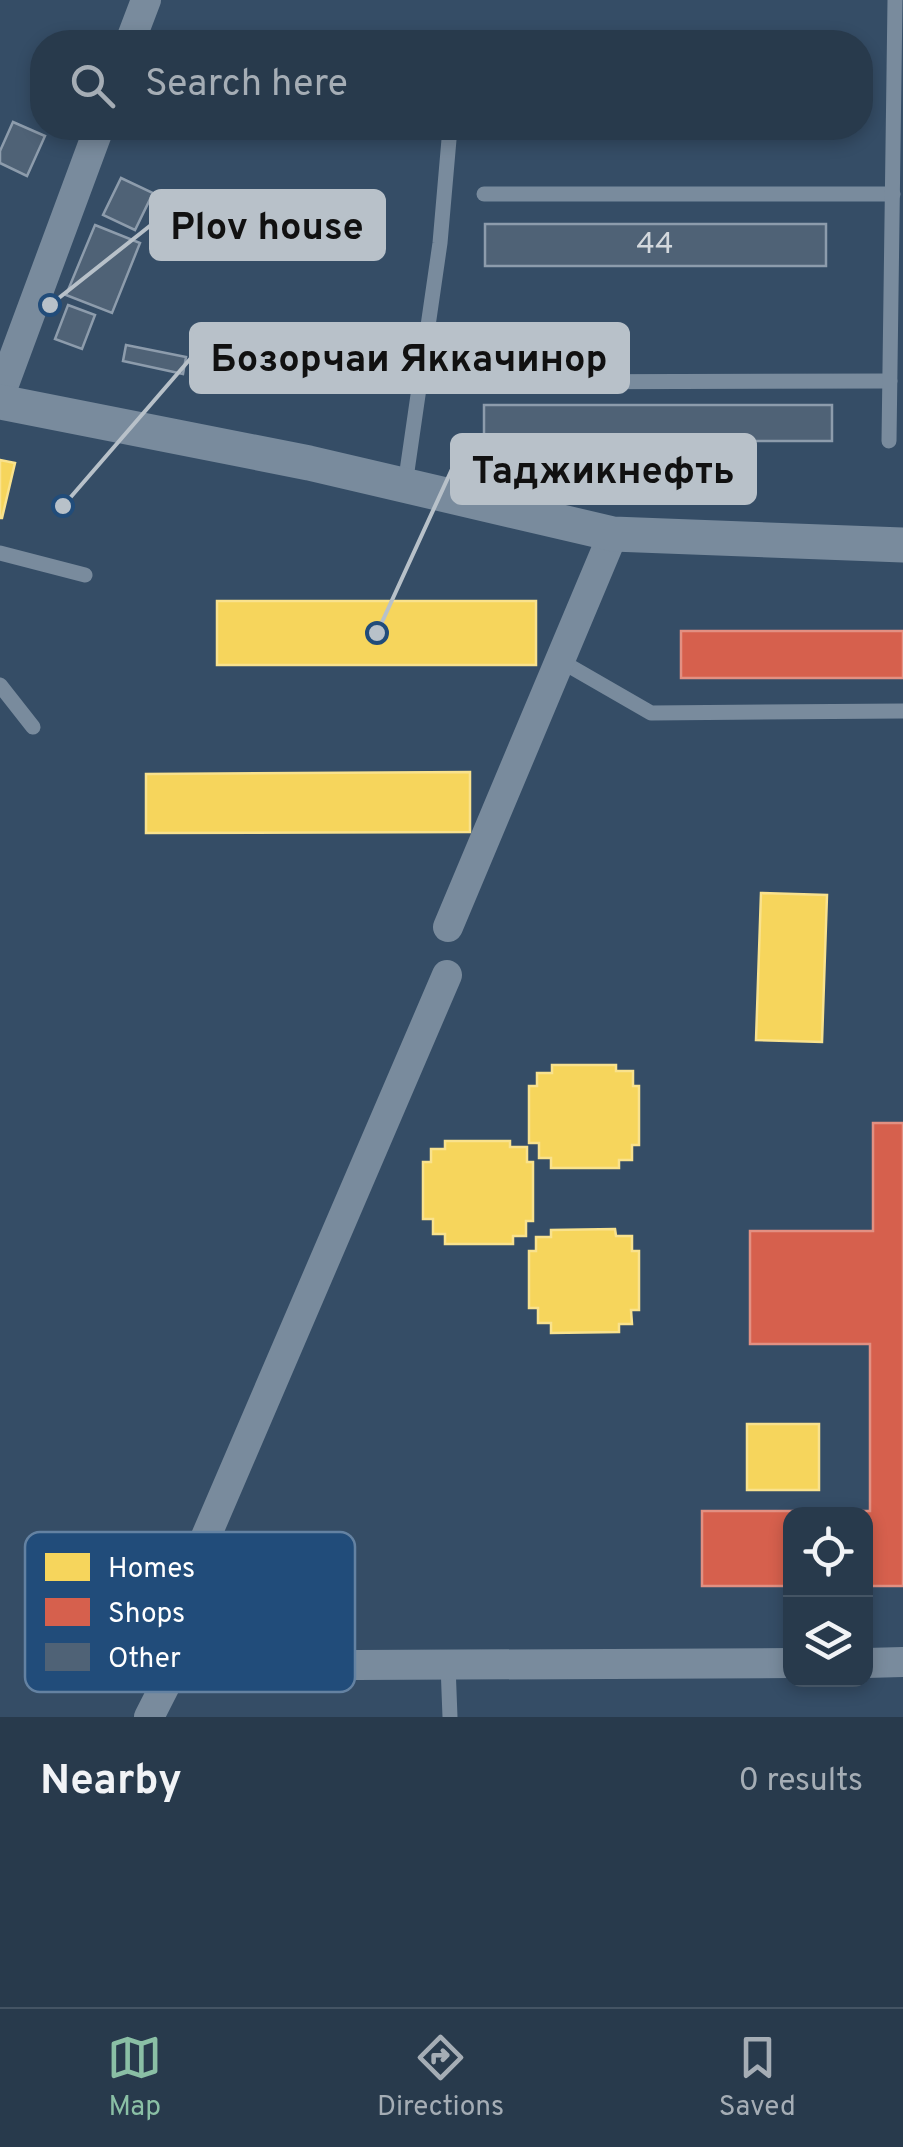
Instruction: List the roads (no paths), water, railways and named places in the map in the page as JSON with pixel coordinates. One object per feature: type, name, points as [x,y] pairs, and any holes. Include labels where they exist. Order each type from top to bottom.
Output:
[{"type":"street","points":[[135,30],[146,0]]},
{"type":"street","points":[[94,140],[0,398],[613,534],[903,546]]},
{"type":"street","points":[[448,927],[613,534]]},
{"type":"street","points":[[209,1532],[447,975]]},
{"type":"street","points":[[873,1662],[903,1662]]},
{"type":"street","points":[[355,1665],[783,1663]]},
{"type":"street","points":[[150,1717],[162,1692]]},
{"type":"lane","points":[[889,441],[895,0]]},
{"type":"lane","points":[[405,485],[440,243],[449,140]]},
{"type":"lane","points":[[484,194],[893,194]]},
{"type":"lane","points":[[480,382],[890,381]]},
{"type":"lane","points":[[0,552],[85,575]]},
{"type":"lane","points":[[560,660],[651,713],[903,711]]},
{"type":"lane","points":[[0,685],[33,726]]},
{"type":"lane","points":[[448,1665],[450,1717]]},
{"type":"place","name":"Plov house","points":[[50,305]]},
{"type":"place","name":"Бозорчаи Яккачинор","points":[[63,506]]},
{"type":"place","name":"Таджикнефть","points":[[377,633]]}]
